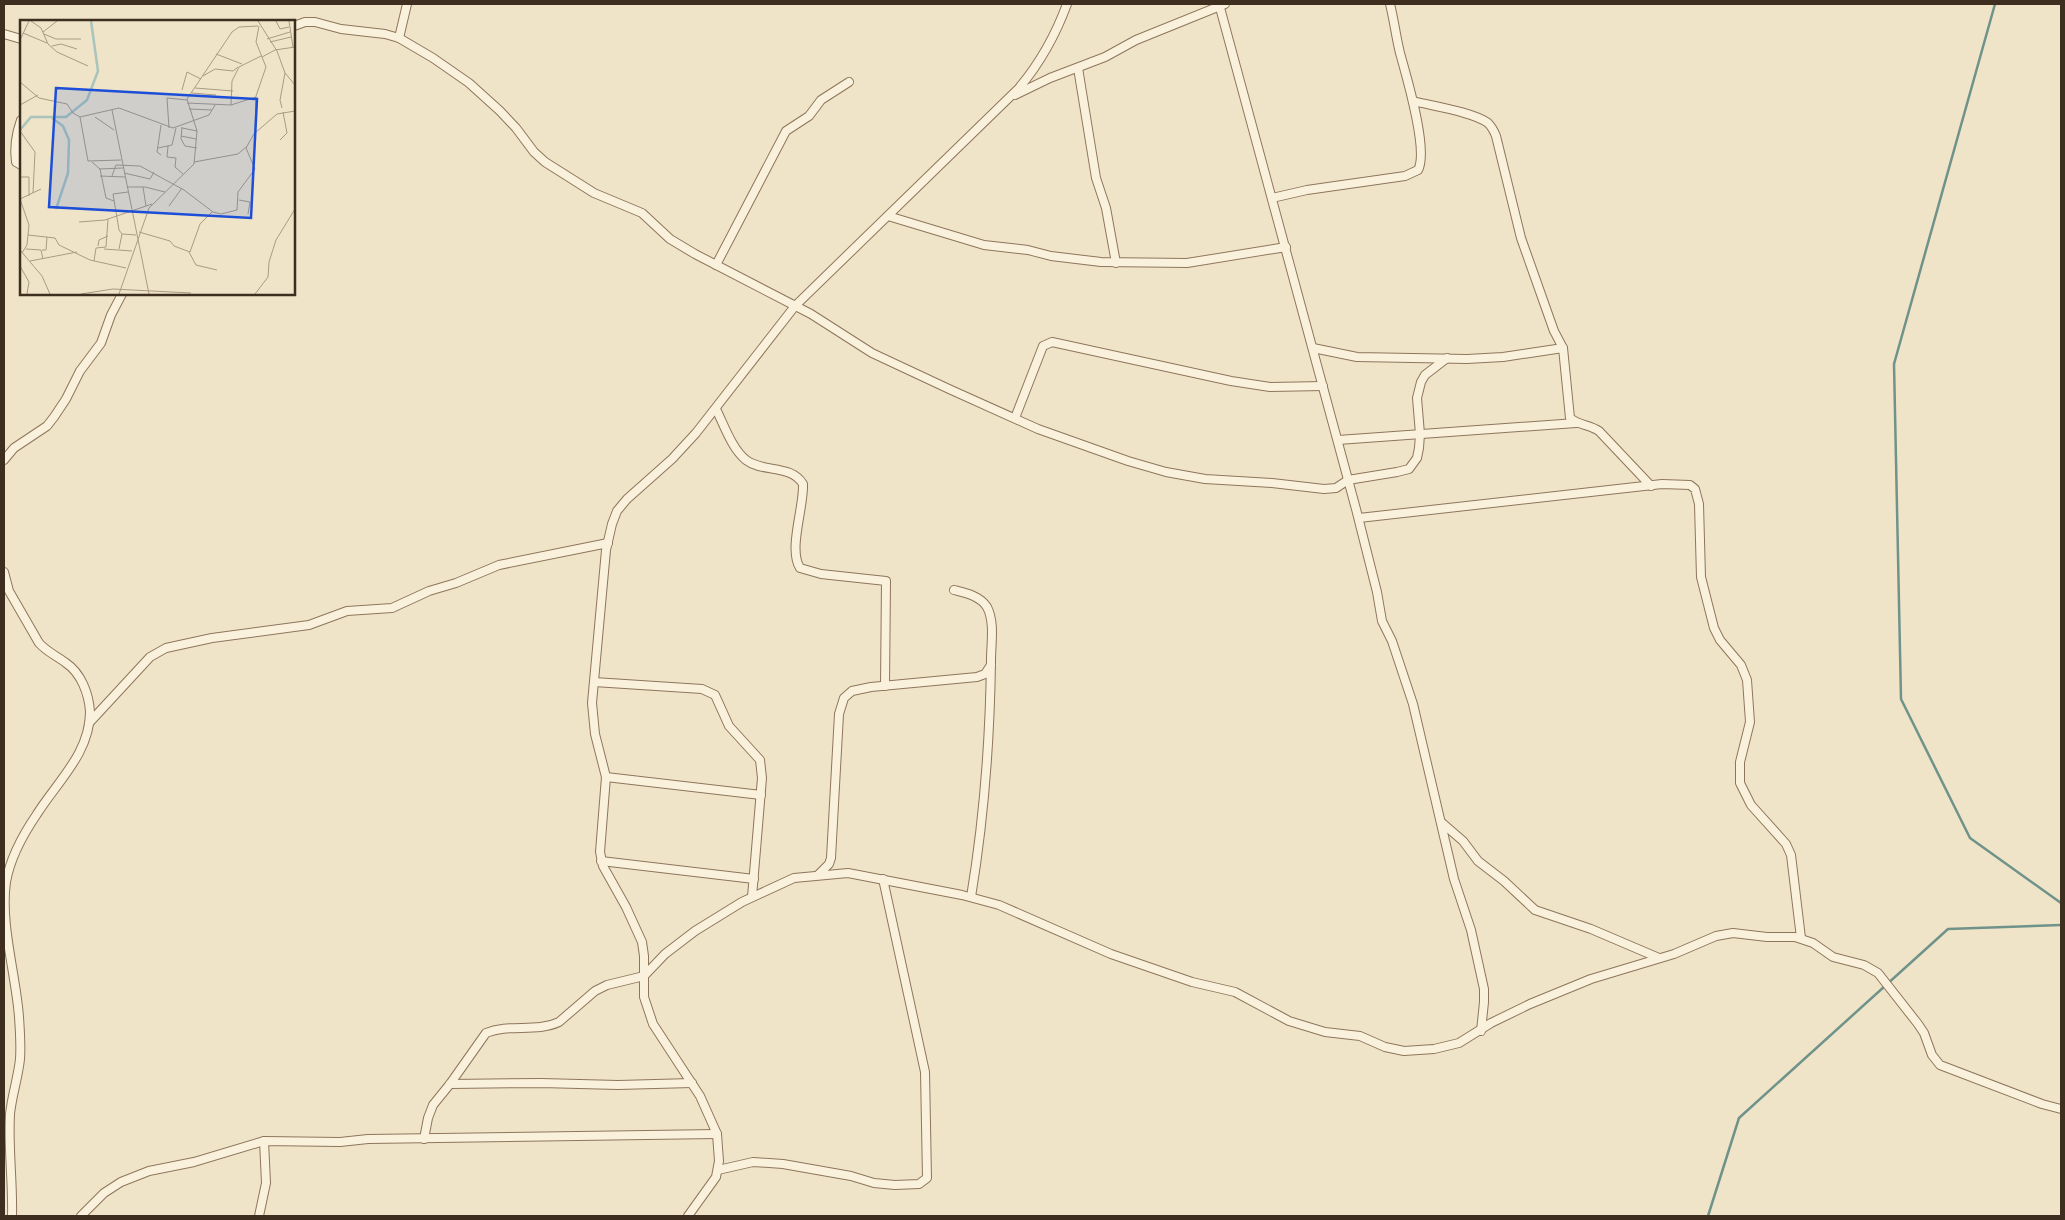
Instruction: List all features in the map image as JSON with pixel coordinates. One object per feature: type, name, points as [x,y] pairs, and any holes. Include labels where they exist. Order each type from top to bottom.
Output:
[{"type":"street","points":[[399,38],[407,4]]},
{"type":"street","points":[[688,1216],[711,1184],[718,1170],[719,1147],[717,1134],[692,1083],[653,1024],[644,996],[642,942],[601,861],[600,837],[606,777],[595,734],[592,704],[608,543],[612,524],[618,511],[627,499],[672,459],[716,409],[795,306],[1009,98],[1034,70],[1046,50],[1067,4]]},
{"type":"street","points":[[1272,198],[1307,190],[1405,176],[1415,172],[1420,166],[1421,154],[1413,101],[1390,4]]},
{"type":"street","points":[[1009,98],[1050,78],[1105,57],[1136,40],[1221,5],[1359,518],[1382,621],[1392,641],[1413,704],[1454,879],[1472,930],[1484,989],[1481,1031]]},
{"type":"street","points":[[295,26],[305,22],[314,22],[341,29],[385,34],[399,38],[433,58],[469,83],[506,116],[534,152],[545,162],[594,193],[642,213],[670,239],[795,306],[872,353],[1015,418],[1128,461],[1166,472],[1205,479],[1272,483],[1324,489],[1336,488],[1348,480],[1408,469],[1417,458],[1420,434],[1418,398],[1421,382],[1425,375],[1447,358]]},
{"type":"street","points":[[4,34],[20,39]]},
{"type":"street","points":[[1078,68],[1096,178],[1106,208],[1116,263]]},
{"type":"street","points":[[716,265],[786,131],[810,116],[821,100],[849,82]]},
{"type":"street","points":[[1413,101],[1468,114],[1490,124],[1496,136],[1521,238],[1554,331],[1563,348],[1568,413],[1570,418],[1576,422]]},
{"type":"street","points":[[20,123],[15,149],[16,162],[20,164]]},
{"type":"street","points":[[888,216],[984,245],[1028,250],[1069,259],[1116,263],[1187,263],[1286,247]]},
{"type":"street","points":[[4,460],[14,448],[47,426],[54,417],[66,399],[80,371],[101,342],[111,315],[121,295]]},
{"type":"street","points":[[1015,418],[1043,346],[1052,342],[1230,381],[1270,387],[1323,386]]},
{"type":"street","points":[[1313,348],[1357,357],[1489,359],[1563,348]]},
{"type":"street","points":[[716,409],[732,440],[748,462],[796,476],[803,484],[796,544],[796,560],[800,568],[821,574],[886,581],[885,686]]},
{"type":"street","points":[[1338,440],[1576,422],[1590,425],[1607,437],[1651,486]]},
{"type":"street","points":[[1359,518],[1651,486],[1677,484],[1690,485],[1695,489],[1699,504],[1701,577],[1714,628],[1720,640],[1741,665],[1748,680],[1750,722],[1740,762],[1740,782],[1751,805],[1786,844],[1791,855],[1801,938]]},
{"type":"street","points":[[89,723],[150,657],[166,648],[212,638],[309,625],[347,611],[392,608],[429,591],[456,583],[499,565],[608,543]]},
{"type":"street","points":[[4,572],[9,591],[39,643],[74,669],[79,676],[89,703],[88,731],[81,750],[36,815],[6,871],[5,905],[19,1017],[20,1058],[10,1117],[12,1216]]},
{"type":"street","points":[[954,590],[974,595],[985,604],[988,609],[991,627],[987,768],[971,897]]},
{"type":"street","points":[[818,875],[829,864],[831,858],[841,704],[844,698],[852,691],[977,677],[985,674],[991,665]]},
{"type":"street","points":[[594,682],[702,689],[712,693],[720,704],[729,726],[760,760],[762,767],[752,897]]},
{"type":"street","points":[[606,777],[761,795]]},
{"type":"street","points":[[1441,822],[1463,841],[1478,861],[1504,881],[1535,910],[1591,929],[1659,958]]},
{"type":"street","points":[[601,861],[754,879]]},
{"type":"street","points":[[424,1139],[428,1118],[433,1105],[486,1033],[503,1028],[532,1028],[560,1022],[601,988],[618,981],[644,976],[665,954],[695,931],[752,897],[794,878],[848,873],[971,897],[999,905],[1132,962],[1192,982],[1235,992],[1289,1020],[1326,1032],[1360,1036],[1385,1047],[1404,1051],[1434,1049],[1459,1043],[1509,1014],[1577,984],[1688,948],[1706,939],[1733,933],[1801,938],[1813,943],[1833,956],[1864,965],[1878,973],[1918,1024],[1932,1055],[1940,1065],[2042,1104],[2061,1109]]},
{"type":"street","points":[[718,1170],[753,1162],[783,1164],[851,1176],[874,1183],[895,1185],[919,1184],[927,1178],[925,1072],[883,879]]},
{"type":"street","points":[[450,1084],[541,1083],[618,1086],[692,1083]]},
{"type":"street","points":[[81,1216],[104,1192],[135,1175],[194,1162],[264,1141],[340,1142],[368,1139],[717,1134]]},
{"type":"street","points":[[259,1216],[266,1183],[264,1141]]},
{"type":"waterway","points":[[1995,4],[1894,364],[1901,699],[1970,838],[2061,903]]},
{"type":"waterway","points":[[1708,1216],[1739,1118],[1948,929],[2061,925]]}]
